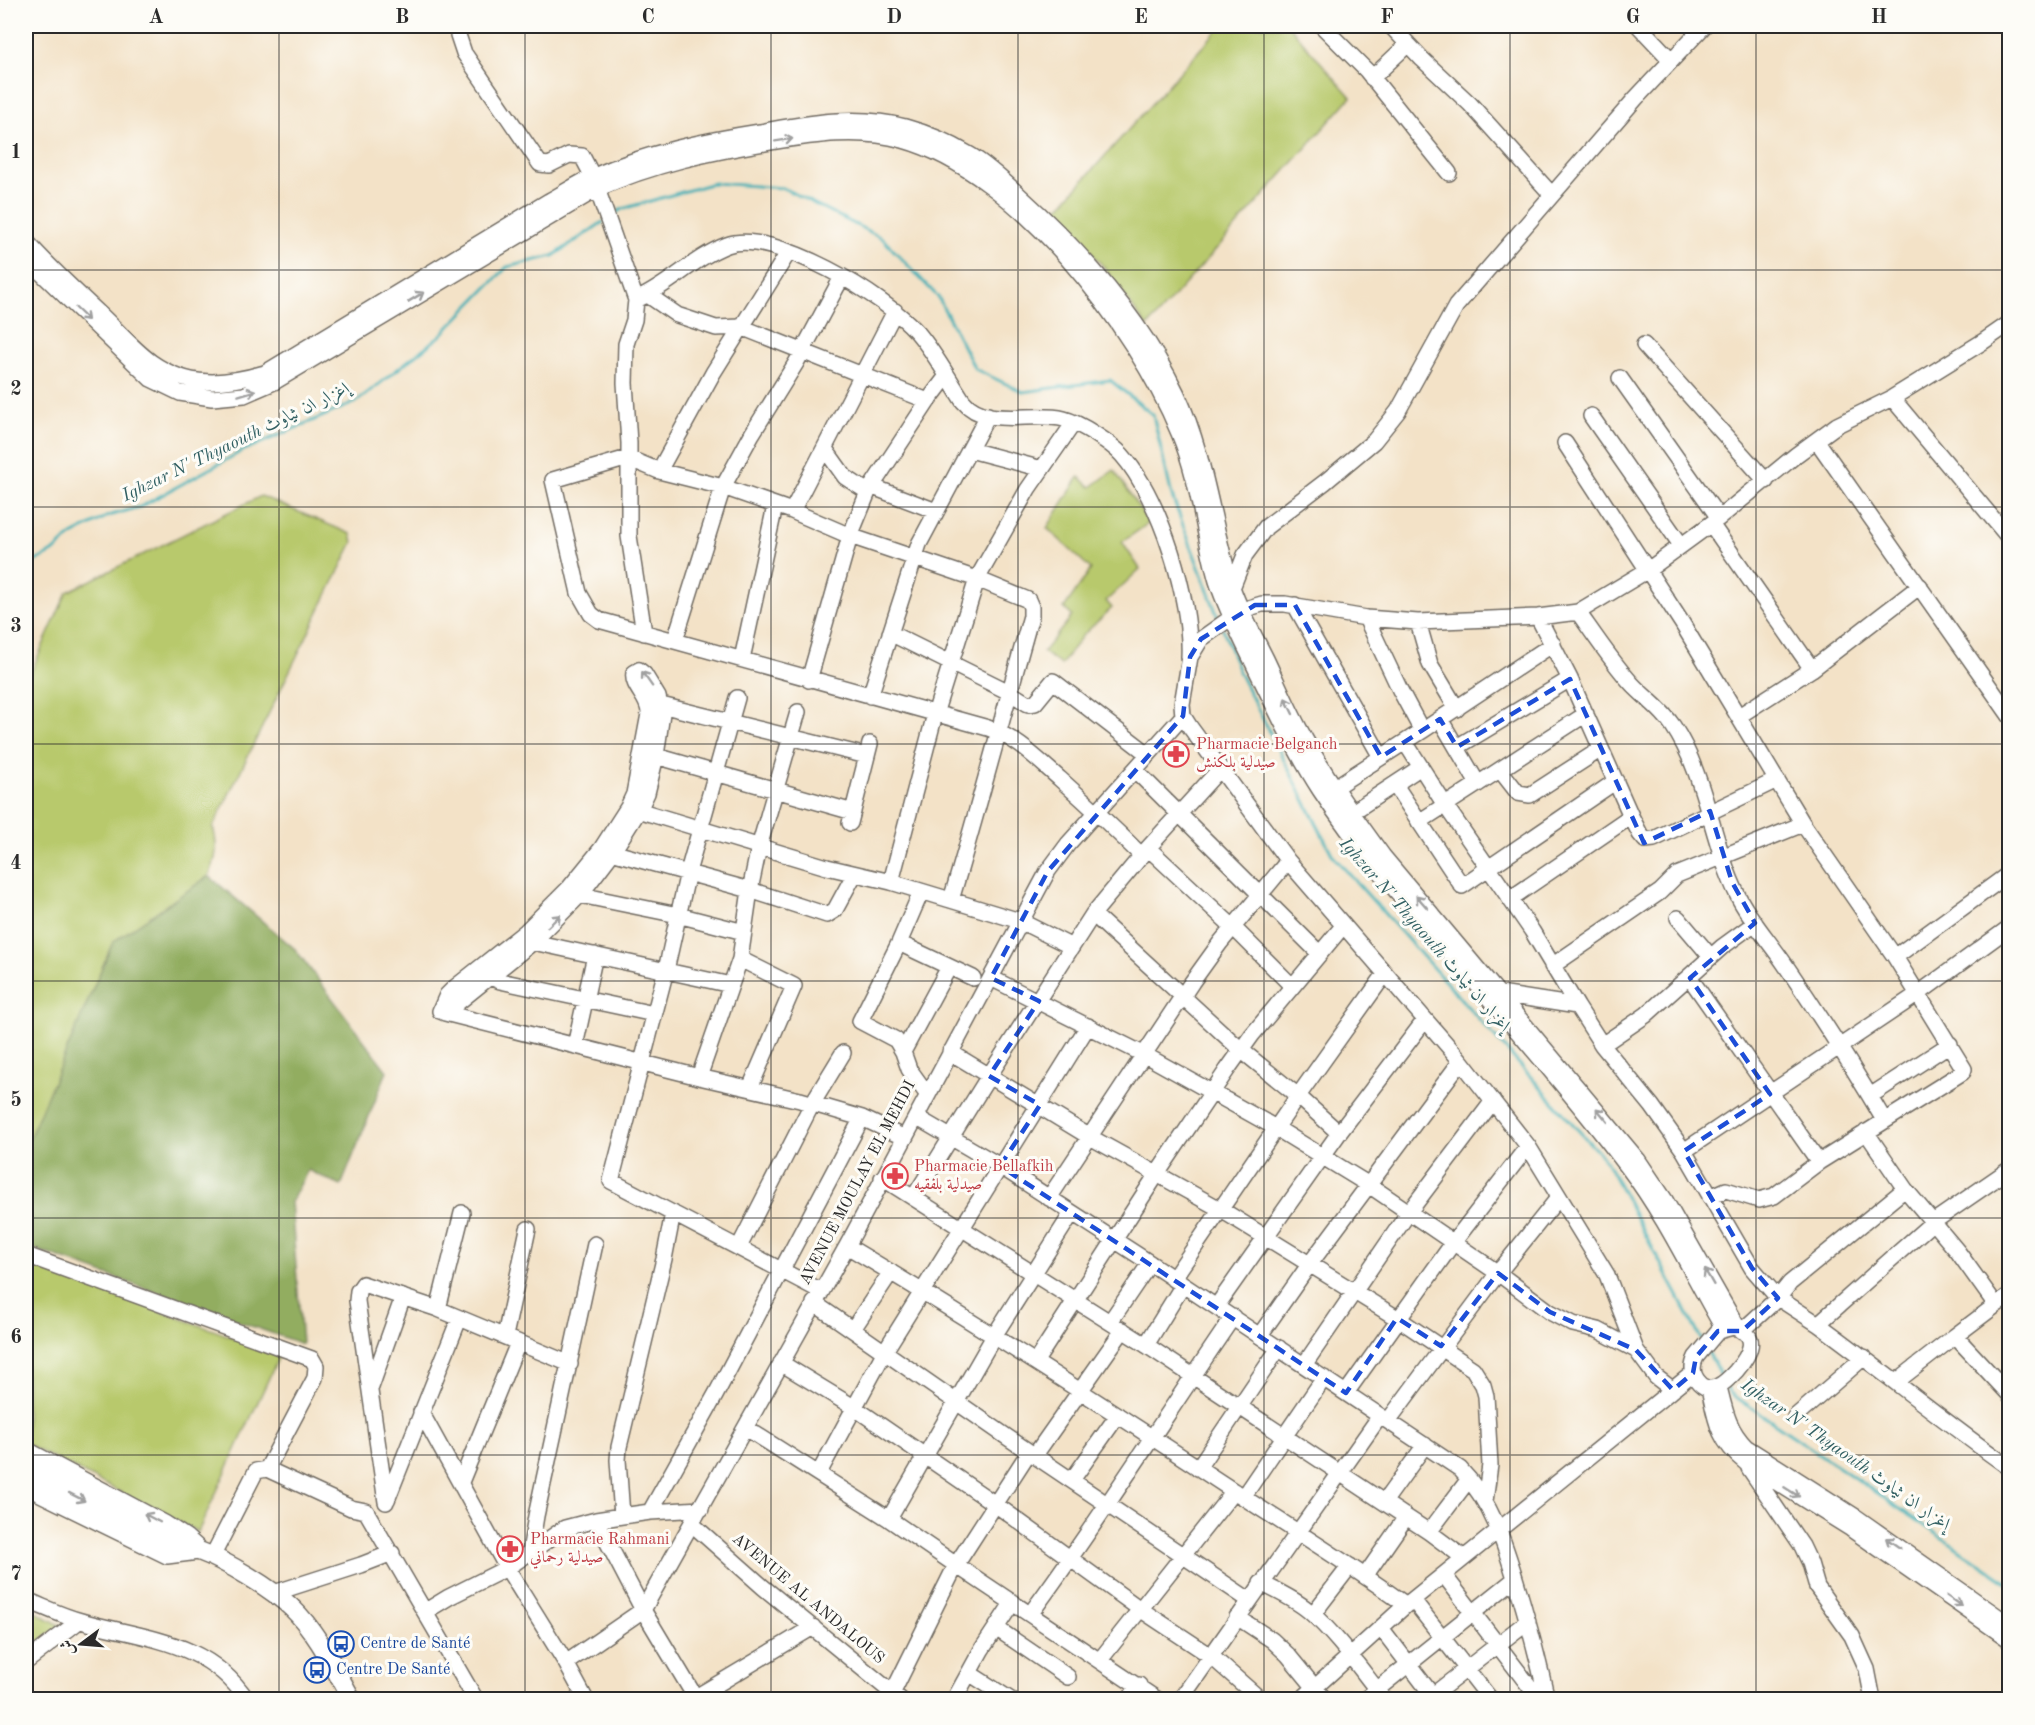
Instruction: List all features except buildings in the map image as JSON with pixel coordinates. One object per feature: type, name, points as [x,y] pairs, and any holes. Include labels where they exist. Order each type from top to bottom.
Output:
[{"type":"main road","points":[[26,1452],[165,1525],[205,1554]]},
{"type":"main road","points":[[26,1470],[161,1540],[205,1554],[274,1593],[307,1624],[323,1647],[352,1700]]},
{"type":"street","points":[[460,26],[459,44],[464,53],[540,164],[549,165],[569,155],[582,156],[642,297],[677,315],[716,328],[741,327],[928,401]]},
{"type":"street","points":[[1322,26],[1372,78],[1449,173]]},
{"type":"street","points":[[1391,26],[1470,104],[1552,195]]},
{"type":"street","points":[[1639,26],[1671,60]]},
{"type":"street","points":[[1225,601],[1245,555],[1266,527],[1374,441],[1398,411],[1456,306],[1671,60],[1704,26]]},
{"type":"street","points":[[1372,78],[1408,44]]},
{"type":"street","points":[[26,241],[151,362],[177,376],[207,383],[237,382],[265,373],[549,201],[662,152],[711,140],[793,126],[849,120],[878,121],[906,127],[972,156],[1040,214],[1089,275],[1123,308],[1149,360],[1158,388],[1182,440],[1191,468],[1217,580],[1225,601],[1288,734],[1316,784],[1374,866],[1491,1001],[1630,1170],[1734,1329],[1750,1343],[1749,1353],[1724,1384],[1714,1387],[1699,1383],[1693,1373]]},
{"type":"street","points":[[26,258],[151,379],[180,393],[212,398],[244,395],[274,382],[595,183]]},
{"type":"street","points":[[644,633],[629,536],[629,443],[625,383],[627,344],[634,320],[642,297],[686,267],[728,244],[759,243],[805,258],[842,277],[895,311],[918,333],[968,406],[978,413],[987,416],[1036,416],[1065,419],[1121,454],[1137,475],[1169,547],[1182,590],[1190,642],[1188,666]]},
{"type":"street","points":[[659,471],[713,372],[788,253]]},
{"type":"street","points":[[675,640],[723,488],[842,277]]},
{"type":"street","points":[[792,511],[895,311]]},
{"type":"street","points":[[1674,1390],[1656,1377],[1636,1350],[1607,1275],[1528,1146],[1461,1061],[1288,861],[1183,716],[1182,694],[1190,657],[1202,639],[1232,616],[1262,604],[1295,605],[1366,618],[1418,622],[1578,612],[1648,570],[1715,521],[1837,425],[1892,398],[2010,323]]},
{"type":"street","points":[[1644,345],[1766,481]]},
{"type":"street","points":[[1149,360],[1174,389],[1195,438],[1232,587],[1232,616],[1335,787],[1383,856],[1643,1166],[1665,1200],[1734,1329]]},
{"type":"street","points":[[809,680],[850,536],[871,490],[928,401],[947,376]]},
{"type":"street","points":[[1620,378],[1812,669]]},
{"type":"street","points":[[1892,398],[2010,539]]},
{"type":"street","points":[[870,696],[915,557],[936,511],[987,416]]},
{"type":"street","points":[[1591,416],[1681,545]]},
{"type":"street","points":[[891,882],[935,714],[977,579],[997,541],[1073,424]]},
{"type":"street","points":[[1817,441],[2010,716]]},
{"type":"street","points":[[1565,443],[1648,570],[1803,824],[1895,957],[1963,1065],[1963,1072],[1819,1162],[1779,1193],[1759,1200],[1726,1190],[1710,1197]]},
{"type":"street","points":[[825,449],[845,477],[871,490],[936,511]]},
{"type":"street","points":[[970,450],[1042,469]]},
{"type":"street","points":[[951,900],[986,780],[997,732],[1031,616],[1031,607],[1025,598],[915,557],[850,536],[792,511],[723,488],[659,471],[628,458],[553,480],[579,593],[583,604],[599,620],[935,714],[997,732],[1013,739],[1233,927],[1292,986]]},
{"type":"street","points":[[742,660],[775,506]]},
{"type":"street","points":[[1739,716],[1812,669],[1920,586]]},
{"type":"street","points":[[1295,605],[1381,757]]},
{"type":"street","points":[[1578,612],[1634,686],[1657,705],[1675,728],[1710,811],[1723,857],[1738,896],[1784,963],[1884,1120]]},
{"type":"street","points":[[1538,616],[1586,714],[1631,816],[1640,834],[1648,840],[1777,780]]},
{"type":"street","points":[[1366,618],[1422,730]]},
{"type":"street","points":[[1418,622],[1430,664],[1457,709]]},
{"type":"street","points":[[890,633],[1032,705],[1053,681],[1148,754]]},
{"type":"street","points":[[1335,787],[1553,644]]},
{"type":"street","points":[[482,973],[532,942],[580,895],[634,809],[645,800],[656,756],[661,705],[644,674],[639,670],[633,673],[633,679],[649,709],[634,809]]},
{"type":"street","points":[[1457,747],[1569,679]]},
{"type":"street","points":[[737,698],[688,872],[666,970],[611,1181],[782,1269],[818,1297],[853,1329],[1032,1454],[1249,1600]]},
{"type":"street","points":[[656,756],[776,790],[851,818],[869,750],[790,736],[661,705]]},
{"type":"street","points":[[699,1077],[740,959],[759,847],[798,712]]},
{"type":"street","points":[[1419,822],[1586,714]]},
{"type":"street","name":"AVENUE MOULAY EL MEHDI","points":[[566,1663],[643,1610],[847,1246],[1048,871],[1097,812],[1183,716]]},
{"type":"street","points":[[1440,719],[1478,784]]},
{"type":"street","points":[[1405,742],[1510,899],[1602,1045],[1652,1106],[1684,1151],[1752,1268],[1778,1298],[1864,1357],[1971,1441],[2010,1468]]},
{"type":"street","points":[[1500,770],[1518,794],[1530,795],[1601,749]]},
{"type":"street","points":[[1351,813],[1421,767]]},
{"type":"street","points":[[914,1197],[1093,914],[1220,769]]},
{"type":"street","points":[[1135,770],[1319,953]]},
{"type":"street","points":[[1395,785],[1462,886],[1616,781]]},
{"type":"street","points":[[634,809],[854,875],[891,882],[1020,921],[1072,947]]},
{"type":"street","points":[[1510,899],[1631,816]]},
{"type":"street","points":[[1552,966],[1660,892],[1677,875],[1803,824]]},
{"type":"street","points":[[607,851],[750,890],[827,915],[835,910],[854,875]]},
{"type":"street","points":[[607,851],[442,1012],[812,1104],[862,1118],[905,1138]]},
{"type":"street","points":[[1049,1198],[1183,995],[1233,927],[1288,861]]},
{"type":"street","points":[[1895,957],[2010,873]]},
{"type":"street","points":[[921,892],[899,943],[860,1021],[896,1040],[909,1069],[927,1094]]},
{"type":"street","points":[[580,895],[678,915],[744,932]]},
{"type":"street","points":[[1093,914],[1241,1050],[1339,1132]]},
{"type":"street","points":[[1678,918],[1711,957]]},
{"type":"street","points":[[1602,1045],[1646,1015],[1711,957],[1755,923]]},
{"type":"street","points":[[1036,1361],[1157,1174],[1241,1050],[1343,926]]},
{"type":"street","points":[[1684,1151],[1918,994],[2010,927]]},
{"type":"street","points":[[532,942],[731,985]]},
{"type":"street","points":[[899,943],[973,978]]},
{"type":"street","points":[[575,1046],[595,955]]},
{"type":"street","points":[[740,959],[794,986],[750,1088]]},
{"type":"street","points":[[903,1052],[949,967]]},
{"type":"street","points":[[482,973],[654,1014]]},
{"type":"street","points":[[1146,1345],[1178,1282],[1220,1209],[1385,974]]},
{"type":"street","points":[[991,978],[1145,1055],[1276,1128],[1370,1185],[1498,1273],[1550,1312],[1573,1324],[1598,1330],[1636,1350]]},
{"type":"street","points":[[1690,978],[1819,1162]]},
{"type":"street","points":[[1500,994],[1577,1006]]},
{"type":"street","points":[[1216,1307],[1339,1132],[1425,1020]]},
{"type":"street","points":[[819,1473],[885,1351],[1088,1026]]},
{"type":"street","points":[[1870,1096],[1950,1044]]},
{"type":"street","points":[[950,1052],[1090,1137],[1220,1209],[1397,1318],[1473,1369],[1483,1384],[1486,1396],[1490,1465],[1485,1501]]},
{"type":"street","points":[[739,1247],[812,1104],[843,1053]]},
{"type":"street","points":[[1260,1335],[1309,1265],[1461,1061]]},
{"type":"street","points":[[1304,1365],[1409,1212],[1493,1101]]},
{"type":"street","points":[[916,1117],[999,1166],[1150,1263],[1460,1469],[1485,1501],[1499,1529],[1528,1622],[1547,1700]]},
{"type":"street","points":[[650,1512],[862,1118]]},
{"type":"street","points":[[1866,1132],[1905,1189],[1958,1252],[1996,1305]]},
{"type":"street","points":[[1346,1393],[1397,1318],[1528,1146]]},
{"type":"street","points":[[1818,1324],[1933,1222],[2010,1169]]},
{"type":"street","points":[[882,1178],[1240,1406],[1429,1532],[1464,1558]]},
{"type":"street","points":[[1301,1700],[1410,1602],[1674,1390],[1693,1373],[1696,1357],[1718,1331],[1734,1329],[1778,1298],[1790,1283],[1905,1189]]},
{"type":"street","points":[[1180,1700],[1339,1474],[1559,1197]]},
{"type":"street","points":[[438,1309],[462,1213]]},
{"type":"street","points":[[622,1516],[618,1447],[662,1269],[673,1213]]},
{"type":"street","points":[[890,1519],[994,1336],[1072,1213]]},
{"type":"street","points":[[461,1482],[511,1340],[528,1229]]},
{"type":"street","points":[[530,1552],[596,1244]]},
{"type":"street","points":[[847,1246],[1036,1361],[1365,1576],[1410,1602],[1442,1636],[1491,1700]]},
{"type":"street","points":[[26,1255],[312,1359],[316,1366],[315,1378],[267,1469]]},
{"type":"street","points":[[897,1696],[956,1565],[995,1504],[1081,1390],[1150,1263]]},
{"type":"street","points":[[853,1329],[891,1272]]},
{"type":"street","points":[[386,1502],[357,1301],[358,1291],[363,1284],[438,1309],[570,1364]]},
{"type":"street","points":[[1896,1382],[2010,1296]]},
{"type":"street","points":[[370,1390],[403,1297]]},
{"type":"street","points":[[1031,1613],[1071,1559],[1150,1437],[1233,1317]]},
{"type":"street","points":[[374,1523],[386,1502],[459,1319]]},
{"type":"street","points":[[1955,1336],[2010,1395]]},
{"type":"street","points":[[1198,1468],[1279,1348]]},
{"type":"street","points":[[1795,1417],[1864,1357]]},
{"type":"street","points":[[781,1364],[855,1408],[995,1504],[1140,1609],[1211,1656],[1261,1700]]},
{"type":"street","points":[[1100,1660],[1184,1556],[1286,1437],[1324,1378]]},
{"type":"street","points":[[1714,1387],[1716,1424],[1722,1439],[1732,1453],[1851,1529],[2010,1640]]},
{"type":"street","points":[[1714,1387],[1727,1420],[1738,1439],[1746,1447],[1856,1517],[2010,1625]]},
{"type":"street","points":[[421,1412],[507,1568],[566,1663],[586,1700]]},
{"type":"street","points":[[1072,1480],[1118,1415]]},
{"type":"street","points":[[746,1428],[890,1519],[1158,1700]]},
{"type":"street","points":[[1384,1502],[1425,1445]]},
{"type":"street","points":[[1746,1463],[1802,1546],[1820,1592],[1852,1635],[1867,1669],[1873,1700]]},
{"type":"street","points":[[26,1487],[167,1556],[205,1554],[256,1471],[267,1469],[351,1508],[366,1511],[476,1700]]},
{"type":"street","points":[[1429,1532],[1469,1479]]},
{"type":"street","points":[[426,1611],[507,1568],[566,1528],[596,1520],[650,1512],[701,1509]]},
{"type":"street","points":[[1365,1576],[1406,1517]]},
{"type":"street","points":[[596,1520],[643,1610],[695,1699],[813,1627]]},
{"type":"street","name":"AVENUE AL ANDALOUS","points":[[692,1524],[763,1587],[897,1696]]},
{"type":"street","points":[[274,1593],[392,1553]]},
{"type":"street","points":[[1313,1614],[1350,1566]]},
{"type":"street","points":[[1444,1575],[1540,1700]]},
{"type":"street","points":[[1364,1700],[1381,1695],[1409,1663],[1515,1579]]},
{"type":"street","points":[[1261,1582],[1313,1614],[1381,1695]]},
{"type":"street","points":[[26,1600],[79,1621],[172,1645],[206,1658],[230,1677],[247,1700]]},
{"type":"street","points":[[954,1700],[1013,1602]]},
{"type":"street","points":[[1237,1617],[1272,1640],[1325,1700]]},
{"type":"street","points":[[26,1662],[79,1621]]},
{"type":"street","points":[[1381,1628],[1434,1697],[1467,1668],[1528,1622]]},
{"type":"street","points":[[996,1628],[1068,1677]]},
{"type":"street","points":[[969,1673],[1011,1700]]},
{"type":"street","points":[[878,1700],[879,1682]]},
{"type":"street","points":[[1129,1700],[1139,1685]]},
{"type":"highlighted area","points":[[1255,605],[1295,605],[1381,757],[1440,719],[1457,747],[1570,679],[1644,843],[1710,811],[1732,882],[1755,923],[1690,978],[1770,1094],[1684,1151],[1752,1268],[1778,1298],[1742,1331],[1718,1331],[1696,1357],[1693,1373],[1673,1390],[1636,1350],[1550,1312],[1498,1273],[1441,1346],[1397,1318],[1346,1393],[1000,1166],[1040,1105],[989,1076],[1039,1001],[991,978],[1048,871],[1183,716],[1190,657],[1201,639]]},
{"type":"green space","points":[[1221,26],[1289,26],[1351,97],[1147,327],[1104,267],[1054,213]]},
{"type":"green space","points":[[1114,470],[1149,523],[1122,542],[1140,569],[1106,601],[1112,608],[1082,636],[1061,665],[1043,652],[1072,616],[1064,608],[1091,569],[1047,528],[1079,477],[1091,487]]},
{"type":"green space","points":[[261,496],[351,534],[353,542],[213,827],[216,852],[209,876],[113,942],[26,1146],[26,683],[67,592]]},
{"type":"green space","points":[[209,876],[295,949],[387,1071],[341,1186],[308,1170],[291,1202],[302,1344],[26,1246],[26,1146],[113,942]]},
{"type":"green space","points":[[26,1263],[280,1354],[198,1532],[26,1444]]},
{"type":"green space","points":[[26,1607],[60,1625],[26,1653]]},
{"type":"waterway","name":"Ighzar N' Thyaouth إغزار ان ثياوث","points":[[611,216],[622,209],[714,183],[783,188],[882,238],[938,297],[975,369],[1023,392],[1110,380],[1153,415],[1172,496],[1219,620]]},
{"type":"waterway","name":"Ighzar N' Thyaouth إغزار ان ثياوث","points":[[26,566],[53,552],[72,535],[108,516],[140,507],[244,450],[356,402],[440,336],[507,267],[553,256],[603,222]]},
{"type":"waterway","name":"Ighzar N' Thyaouth إغزار ان ثياوث","points":[[1223,629],[1239,672],[1333,856],[1606,1161],[1702,1341]]},
{"type":"waterway","name":"Ighzar N' Thyaouth إغزار ان ثياوث","points":[[1708,1352],[1722,1378]]},
{"type":"waterway","name":"Ighzar N' Thyaouth إغزار ان ثياوث","points":[[1726,1387],[1730,1393],[2010,1584]]},
{"type":"place","name":"Pharmacie Belganch صيدلية بلكنش","points":[[1176,754]]},
{"type":"place","name":"Pharmacie Bellafkih صيدلية بلفقيه","points":[[895,1176]]},
{"type":"place","name":"Pharmacie Rahmani صيدلية رحماني","points":[[510,1549]]},
{"type":"place","name":"Centre de Santé","points":[[341,1644]]},
{"type":"place","name":"Centre De Santé","points":[[317,1670]]}]
